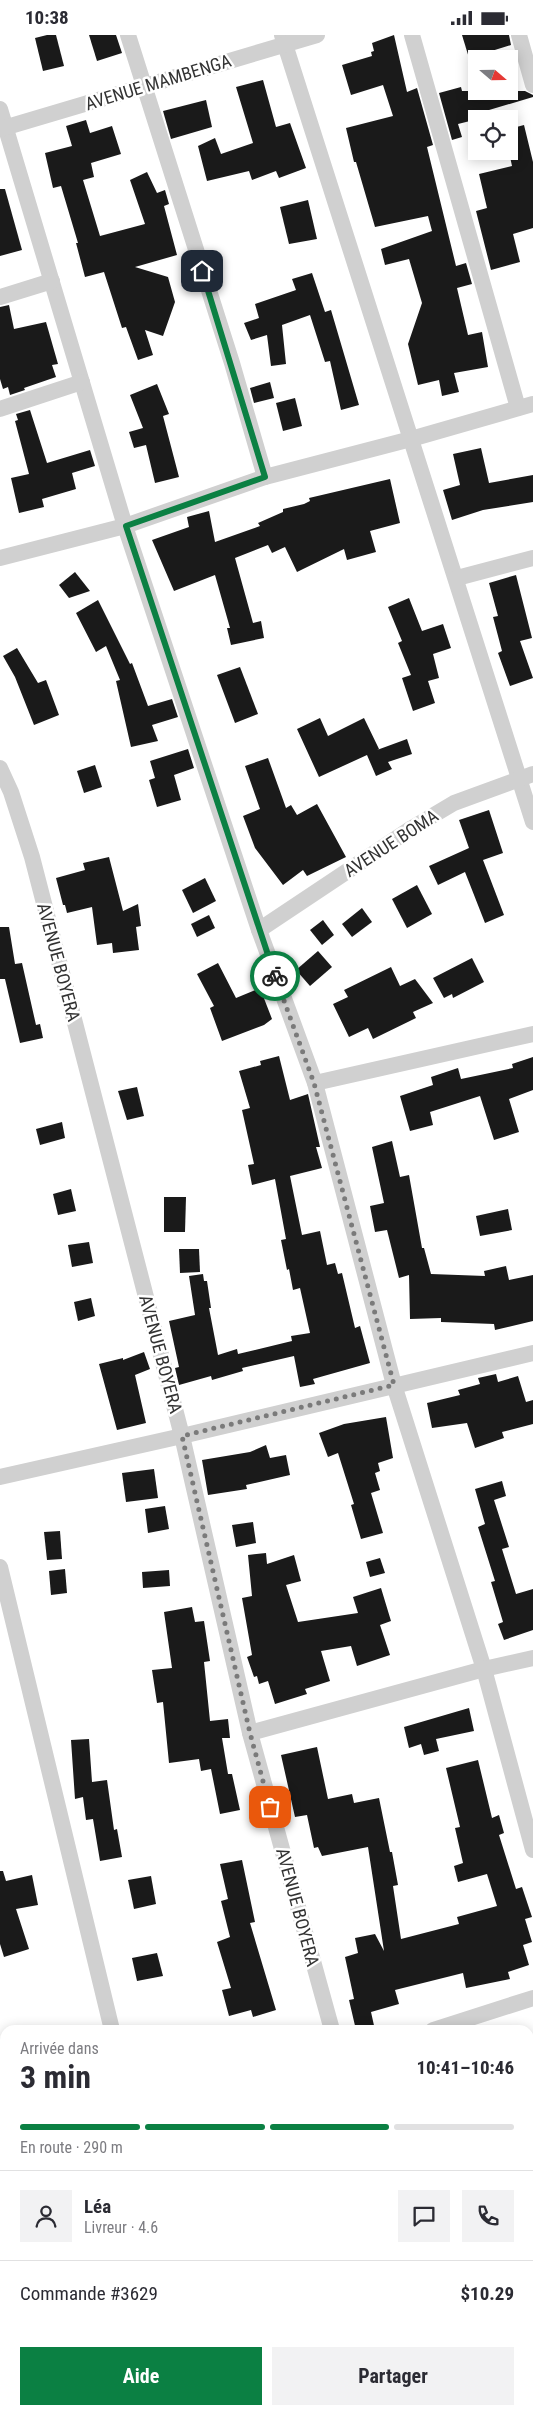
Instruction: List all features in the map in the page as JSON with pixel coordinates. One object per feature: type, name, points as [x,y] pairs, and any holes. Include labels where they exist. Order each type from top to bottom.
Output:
[{"type":"street","points":[[128,35],[232,363],[265,477]]},
{"type":"street","name":"AVENUE MAMBENGA","points":[[3,129],[144,87],[283,40],[317,35]]},
{"type":"street","points":[[0,558],[126,526],[265,477],[411,439],[525,406],[412,35]]},
{"type":"street","points":[[519,35],[533,85]]},
{"type":"street","points":[[283,40],[411,439],[526,776],[533,822]]},
{"type":"street","points":[[0,109],[3,129],[52,281],[126,526],[259,930],[314,1083],[394,1385],[484,1669],[533,1849]]},
{"type":"street","points":[[0,297],[52,281]]},
{"type":"street","points":[[0,409],[82,383]]},
{"type":"street","points":[[457,578],[533,559]]},
{"type":"street","name":"AVENUE BOYERA","points":[[0,768],[11,792],[32,857],[182,1436],[250,1733],[331,2025]]},
{"type":"street","name":"AVENUE BOMA","points":[[259,930],[412,828],[454,803],[526,776]]},
{"type":"street","points":[[314,1083],[533,1034]]},
{"type":"street","points":[[0,1477],[533,1353]]},
{"type":"street","points":[[0,1567],[111,2025]]},
{"type":"street","points":[[250,1733],[484,1669],[533,1658]]},
{"type":"street","points":[[449,2025],[533,1998]]},
{"type":"building","points":[[56,35],[64,66],[43,71],[35,38]]},
{"type":"building","points":[[89,35],[116,35],[122,53],[97,61]]},
{"type":"building","points":[[394,35],[407,92],[417,88],[433,145],[427,147],[456,266],[466,263],[472,284],[457,288],[468,335],[482,332],[488,367],[454,373],[459,392],[442,396],[439,380],[418,385],[408,344],[422,303],[409,259],[385,265],[381,249],[432,231],[428,216],[375,227],[356,162],[354,162],[346,128],[393,116],[383,85],[351,95],[342,65],[372,56],[371,52],[374,51],[372,43]]},
{"type":"building","points":[[462,35],[509,35],[511,45],[495,50],[468,50],[468,55]]},
{"type":"building","points":[[263,80],[276,127],[290,123],[306,168],[279,178],[276,171],[252,180],[249,171],[207,181],[198,146],[215,138],[221,154],[253,143],[236,87]]},
{"type":"building","points":[[461,87],[462,91],[468,91],[468,100],[518,100],[518,91],[525,91],[533,95],[533,97],[489,110],[468,110],[468,122],[458,124],[462,137],[452,140],[439,93]]},
{"type":"building","points":[[206,100],[212,127],[171,139],[163,111]]},
{"type":"building","points":[[86,120],[90,133],[112,126],[121,154],[91,163],[94,177],[83,180],[100,236],[145,224],[130,180],[147,172],[157,193],[165,190],[169,204],[164,206],[177,255],[135,267],[168,277],[175,302],[163,336],[145,330],[153,355],[138,360],[126,327],[122,328],[104,272],[85,277],[76,243],[78,243],[61,186],[53,188],[45,153],[72,146],[66,126]]},
{"type":"building","points":[[524,125],[533,162],[533,228],[513,234],[520,262],[491,270],[476,211],[487,208],[479,174],[512,166],[511,160],[518,160],[518,127]]},
{"type":"building","points":[[0,189],[5,189],[22,250],[0,256]]},
{"type":"building","points":[[308,200],[317,239],[289,244],[280,207]]},
{"type":"building","points":[[312,273],[325,312],[331,310],[359,405],[341,410],[330,361],[325,362],[310,315],[282,325],[286,364],[271,366],[267,335],[251,340],[244,323],[259,318],[255,304],[296,290],[292,279]]},
{"type":"building","points":[[9,305],[14,329],[46,322],[58,364],[52,365],[56,377],[10,395],[8,387],[3,389],[0,379],[0,307]]},
{"type":"building","points":[[270,382],[274,398],[254,403],[250,388]]},
{"type":"building","points":[[157,384],[169,414],[163,416],[179,477],[155,483],[146,445],[134,448],[129,432],[143,428],[130,395]]},
{"type":"building","points":[[295,398],[302,426],[283,431],[276,403]]},
{"type":"building","points":[[30,410],[47,463],[90,450],[95,466],[72,473],[76,489],[42,499],[44,507],[19,513],[11,478],[29,474],[15,421],[18,420],[16,414]]},
{"type":"building","points":[[481,448],[489,483],[533,475],[533,502],[483,510],[452,520],[443,490],[460,485],[453,454]]},
{"type":"building","points":[[390,479],[400,523],[370,531],[376,552],[347,560],[344,549],[297,572],[285,547],[272,553],[268,545],[235,558],[253,623],[261,621],[264,638],[231,645],[227,628],[230,628],[215,575],[174,591],[152,540],[189,527],[187,517],[209,511],[215,542],[260,526],[258,523],[283,512],[283,509],[304,504],[310,501],[309,498]]},
{"type":"building","points":[[75,572],[90,591],[69,598],[59,585]]},
{"type":"building","points":[[516,575],[532,638],[520,641],[533,678],[510,686],[498,653],[502,651],[493,617],[498,616],[489,583]]},
{"type":"building","points":[[409,598],[422,631],[443,624],[451,648],[433,654],[439,678],[428,681],[435,703],[413,711],[402,678],[411,675],[398,643],[402,641],[388,607]]},
{"type":"building","points":[[98,600],[130,664],[132,663],[148,706],[172,699],[178,717],[152,725],[158,741],[131,747],[116,681],[120,680],[106,646],[96,652],[76,613]]},
{"type":"building","points":[[17,648],[38,683],[46,680],[59,715],[34,725],[15,677],[3,656]]},
{"type":"building","points":[[240,667],[258,714],[235,723],[217,675]]},
{"type":"building","points":[[320,718],[328,736],[364,718],[379,749],[377,750],[407,739],[412,754],[388,762],[392,769],[376,776],[367,755],[319,777],[297,729]]},
{"type":"building","points":[[188,749],[194,768],[174,775],[181,800],[157,807],[149,780],[155,778],[150,761]]},
{"type":"building","points":[[268,758],[286,808],[291,805],[297,815],[317,804],[346,857],[307,876],[303,870],[283,885],[255,848],[243,816],[260,809],[245,766]]},
{"type":"building","points":[[95,765],[102,787],[84,793],[77,771]]},
{"type":"building","points":[[489,810],[503,853],[483,860],[504,915],[485,923],[465,872],[438,885],[429,866],[469,848],[459,820]]},
{"type":"building","points":[[109,857],[123,911],[138,904],[141,926],[136,927],[139,950],[113,953],[112,943],[97,945],[92,907],[67,913],[65,905],[63,905],[56,878],[85,870],[83,863]]},
{"type":"building","points":[[205,878],[216,901],[193,913],[182,890]]},
{"type":"building","points":[[417,885],[432,914],[407,928],[392,899]]},
{"type":"building","points":[[362,908],[372,922],[352,937],[342,924]]},
{"type":"building","points":[[209,915],[215,928],[197,937],[191,924]]},
{"type":"building","points":[[323,920],[334,935],[322,945],[310,930]]},
{"type":"building","points":[[0,927],[9,927],[15,964],[22,963],[36,1025],[40,1024],[43,1038],[20,1043],[5,979],[0,979]]},
{"type":"building","points":[[318,951],[332,967],[310,986],[296,970]]},
{"type":"building","points":[[472,958],[484,982],[453,998],[452,994],[444,998],[433,978]]},
{"type":"building","points":[[218,963],[236,998],[260,988],[272,1019],[264,1025],[222,1041],[210,1008],[214,1006],[197,974]]},
{"type":"building","points":[[391,967],[400,986],[415,979],[433,1003],[413,1012],[416,1018],[373,1039],[368,1028],[349,1037],[333,1004],[348,997],[344,990]]},
{"type":"building","points":[[279,1056],[290,1100],[308,1094],[320,1147],[316,1147],[322,1168],[290,1176],[302,1235],[320,1231],[327,1265],[335,1263],[338,1274],[342,1273],[355,1328],[360,1326],[370,1363],[313,1379],[315,1384],[300,1387],[294,1356],[242,1368],[243,1371],[212,1380],[211,1376],[179,1385],[175,1368],[179,1367],[169,1321],[195,1315],[189,1276],[203,1274],[204,1281],[207,1281],[211,1308],[209,1308],[218,1355],[237,1349],[238,1354],[292,1341],[291,1336],[310,1333],[300,1288],[293,1290],[289,1269],[287,1270],[281,1240],[286,1239],[275,1179],[252,1185],[248,1165],[254,1164],[242,1110],[250,1108],[239,1071],[261,1065],[260,1061]]},
{"type":"building","points":[[533,1057],[533,1090],[509,1099],[519,1132],[494,1140],[480,1096],[430,1112],[433,1125],[410,1131],[400,1096],[433,1085],[431,1077],[458,1068],[461,1079],[513,1068],[512,1064]]},
{"type":"building","points":[[137,1087],[144,1116],[127,1120],[118,1091]]},
{"type":"building","points":[[62,1122],[65,1138],[40,1145],[36,1129]]},
{"type":"building","points":[[392,1141],[400,1177],[409,1175],[422,1248],[424,1248],[431,1274],[485,1276],[484,1271],[506,1266],[509,1280],[533,1275],[533,1321],[495,1330],[494,1324],[441,1322],[441,1318],[410,1319],[409,1275],[399,1278],[387,1230],[375,1232],[370,1206],[384,1203],[372,1147]]},
{"type":"building","points":[[71,1189],[76,1211],[58,1215],[53,1194]]},
{"type":"building","points":[[164,1197],[186,1197],[185,1232],[164,1232]]},
{"type":"building","points":[[508,1209],[512,1230],[480,1236],[476,1216]]},
{"type":"building","points":[[89,1242],[93,1263],[72,1267],[68,1245]]},
{"type":"building","points":[[179,1249],[199,1249],[200,1272],[180,1273]]},
{"type":"building","points":[[91,1298],[95,1316],[78,1321],[74,1302]]},
{"type":"building","points":[[144,1352],[150,1369],[135,1375],[146,1423],[117,1430],[99,1364],[123,1358],[123,1360]]},
{"type":"building","points":[[496,1374],[498,1382],[518,1376],[526,1402],[533,1400],[533,1424],[502,1432],[504,1438],[475,1448],[467,1423],[432,1428],[427,1403],[460,1395],[458,1390],[480,1384],[478,1378]]},
{"type":"building","points":[[386,1417],[393,1458],[378,1463],[380,1471],[375,1473],[380,1490],[371,1493],[383,1533],[361,1539],[351,1505],[354,1504],[338,1453],[328,1457],[319,1433],[344,1424]]},
{"type":"building","points":[[266,1445],[270,1458],[286,1455],[290,1475],[246,1485],[247,1489],[208,1495],[202,1460],[250,1452]]},
{"type":"building","points":[[154,1469],[158,1498],[126,1502],[122,1473]]},
{"type":"building","points":[[502,1481],[506,1496],[494,1500],[509,1547],[502,1549],[516,1594],[533,1589],[533,1630],[504,1640],[498,1624],[503,1622],[491,1582],[495,1581],[478,1527],[485,1524],[475,1489]]},
{"type":"building","points":[[165,1506],[169,1529],[148,1533],[145,1509]]},
{"type":"building","points":[[253,1522],[256,1543],[236,1547],[232,1525]]},
{"type":"building","points":[[60,1531],[62,1559],[47,1560],[44,1532]]},
{"type":"building","points":[[266,1553],[267,1564],[294,1555],[301,1581],[286,1585],[298,1622],[358,1613],[353,1597],[381,1588],[391,1621],[380,1625],[390,1655],[357,1666],[351,1646],[321,1651],[330,1681],[305,1689],[307,1694],[275,1704],[268,1681],[259,1684],[257,1676],[254,1677],[247,1657],[252,1655],[242,1598],[252,1596],[248,1555]]},
{"type":"building","points":[[380,1558],[385,1573],[370,1577],[366,1562]]},
{"type":"building","points":[[65,1569],[67,1593],[51,1595],[49,1571]]},
{"type":"building","points":[[169,1570],[170,1586],[143,1588],[142,1572]]},
{"type":"building","points":[[192,1607],[195,1622],[204,1621],[210,1661],[204,1662],[210,1721],[228,1719],[230,1738],[222,1738],[228,1774],[232,1774],[240,1810],[220,1814],[211,1769],[201,1771],[199,1759],[169,1763],[163,1702],[157,1703],[152,1670],[172,1668],[164,1612]]},
{"type":"building","points":[[469,1708],[474,1731],[436,1739],[439,1751],[424,1755],[421,1744],[409,1748],[404,1727]]},
{"type":"building","points":[[89,1739],[92,1782],[107,1780],[114,1830],[117,1829],[122,1857],[100,1861],[93,1819],[86,1820],[83,1797],[75,1799],[71,1740]]},
{"type":"building","points":[[317,1747],[328,1799],[352,1794],[354,1803],[379,1798],[398,1885],[393,1886],[401,1939],[459,1924],[457,1917],[497,1906],[487,1874],[458,1882],[454,1866],[463,1863],[455,1828],[460,1827],[446,1768],[478,1760],[492,1818],[499,1815],[504,1833],[499,1835],[516,1889],[522,1887],[532,1917],[525,1919],[532,1942],[523,1945],[529,1965],[508,1972],[510,1979],[466,1988],[463,1973],[395,1990],[399,2004],[371,2012],[374,2025],[355,2025],[349,2000],[354,1999],[345,1957],[358,1953],[355,1938],[375,1934],[384,1951],[368,1847],[322,1856],[318,1847],[314,1848],[307,1815],[295,1817],[281,1755]]},
{"type":"building","points":[[242,1860],[255,1922],[250,1923],[276,2010],[253,2017],[251,2010],[229,2016],[222,1990],[231,1988],[217,1942],[230,1937],[221,1901],[228,1899],[220,1864]]},
{"type":"building","points":[[0,1871],[3,1871],[6,1881],[32,1875],[38,1905],[16,1909],[29,1949],[4,1957],[0,1944]]},
{"type":"building","points":[[151,1876],[156,1904],[134,1909],[128,1880]]},
{"type":"building","points":[[157,1953],[163,1976],[137,1981],[132,1958]]},
{"type":"way so far","points":[[270,1807],[250,1733],[182,1436],[394,1385],[314,1083],[275,976]]},
{"type":"route","points":[[202,271],[232,363],[265,477],[126,526],[275,976]]}]
